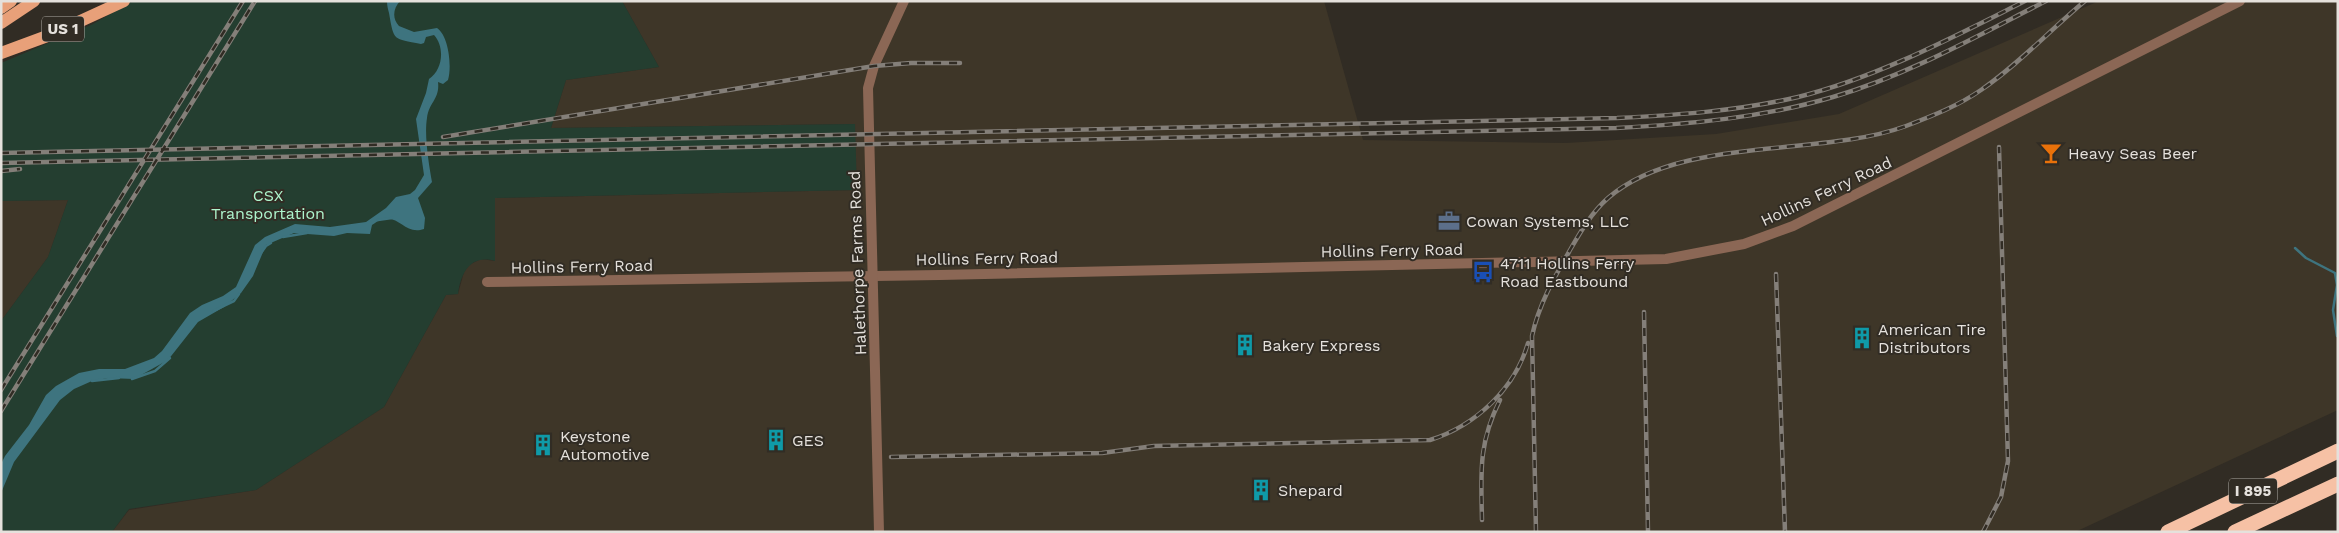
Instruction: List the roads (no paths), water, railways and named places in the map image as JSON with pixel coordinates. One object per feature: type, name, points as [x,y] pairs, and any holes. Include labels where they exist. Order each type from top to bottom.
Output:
[{"type":"highway","name":"I 895","points":[[2168,532],[2338,451]]},
{"type":"highway","name":"I 895","points":[[2235,532],[2338,484]]},
{"type":"main road","points":[[1,8],[11,1]]},
{"type":"main road","points":[[1,23],[34,1]]},
{"type":"main road","name":"US 1","points":[[1,53],[50,35],[124,1]]},
{"type":"street","name":"Halethorpe Farms Road","points":[[879,532],[868,88],[874,66],[904,1]]},
{"type":"street","name":"Hollins Ferry Road","points":[[487,282],[1666,260],[1705,253],[1766,236],[1807,220],[2240,1]]},
{"type":"water","points":[[387,1],[400,1],[394,14],[399,26],[414,32],[437,28],[447,45],[450,68],[448,80],[443,84],[438,82],[436,97],[428,113],[426,125],[426,142],[432,182],[418,198],[425,218],[424,229],[410,229],[394,220],[388,219],[381,220],[372,225],[370,234],[347,233],[334,236],[294,233],[266,245],[253,276],[241,293],[224,307],[198,322],[168,360],[134,379],[108,378],[92,381],[74,389],[60,400],[14,462],[1,493],[1,464],[5,456],[29,425],[46,395],[56,386],[79,373],[99,369],[125,369],[154,358],[162,351],[190,313],[236,287],[255,245],[265,237],[295,224],[330,227],[366,222],[386,208],[396,197],[410,194],[415,190],[424,175],[416,119],[429,79],[434,75],[440,64],[441,52],[438,40],[434,35],[426,37],[424,43],[421,44],[396,37],[392,29]]},
{"type":"waterway","points":[[378,220],[392,218]]},
{"type":"waterway","points":[[283,237],[307,233]]},
{"type":"waterway","points":[[261,253],[271,243]]},
{"type":"waterway","points":[[2295,248],[2306,258],[2335,273],[2337,285],[2333,310],[2337,336]]},
{"type":"waterway","points":[[213,311],[234,301],[239,294]]},
{"type":"waterway","points":[[132,379],[155,371],[170,358]]},
{"type":"waterway","points":[[92,381],[119,378]]},
{"type":"railway","points":[[1,390],[243,1]]},
{"type":"railway","points":[[1,411],[255,1]]},
{"type":"railway","points":[[1,153],[1617,118],[1685,114],[1753,106],[1828,89],[1885,68],[1970,29],[2025,1]]},
{"type":"railway","points":[[1,163],[1616,128],[1671,124],[1726,119],[1780,110],[1861,88],[1942,54],[2046,1]]},
{"type":"railway","points":[[1536,532],[1532,336],[1543,302],[1553,281],[1583,229],[1602,203],[1638,178],[1673,165],[1711,156],[1871,136],[1906,126],[1935,114],[1963,101],[1995,80],[2085,1]]},
{"type":"railway","points":[[443,137],[874,66],[911,63],[960,63]]},
{"type":"railway","points":[[1983,532],[2001,497],[2008,461],[1999,147]]},
{"type":"railway","points":[[1,171],[20,169]]},
{"type":"railway","points":[[1776,274],[1785,532]]},
{"type":"railway","points":[[1644,312],[1648,532]]},
{"type":"railway","points":[[891,457],[1102,453],[1154,446],[1430,440],[1447,434],[1491,404],[1514,376],[1528,343]]},
{"type":"railway","points":[[1482,520],[1481,473],[1484,445],[1500,400]]},
{"type":"place","name":"Heavy Seas Beer","points":[[2051,153]]},
{"type":"place","name":"Cowan Systems, LLC","points":[[1449,221]]},
{"type":"place","name":"4711 Hollins Ferry Road Eastbound","points":[[1483,272]]},
{"type":"place","name":"American Tire Distributors","points":[[1862,338]]},
{"type":"place","name":"Bakery Express","points":[[1245,345]]},
{"type":"place","name":"GES","points":[[776,440]]},
{"type":"place","name":"Keystone Automotive","points":[[543,445]]},
{"type":"place","name":"Shepard","points":[[1261,490]]},
{"type":"park label","name":"CSX Transportation","points":[[268,204]]}]
